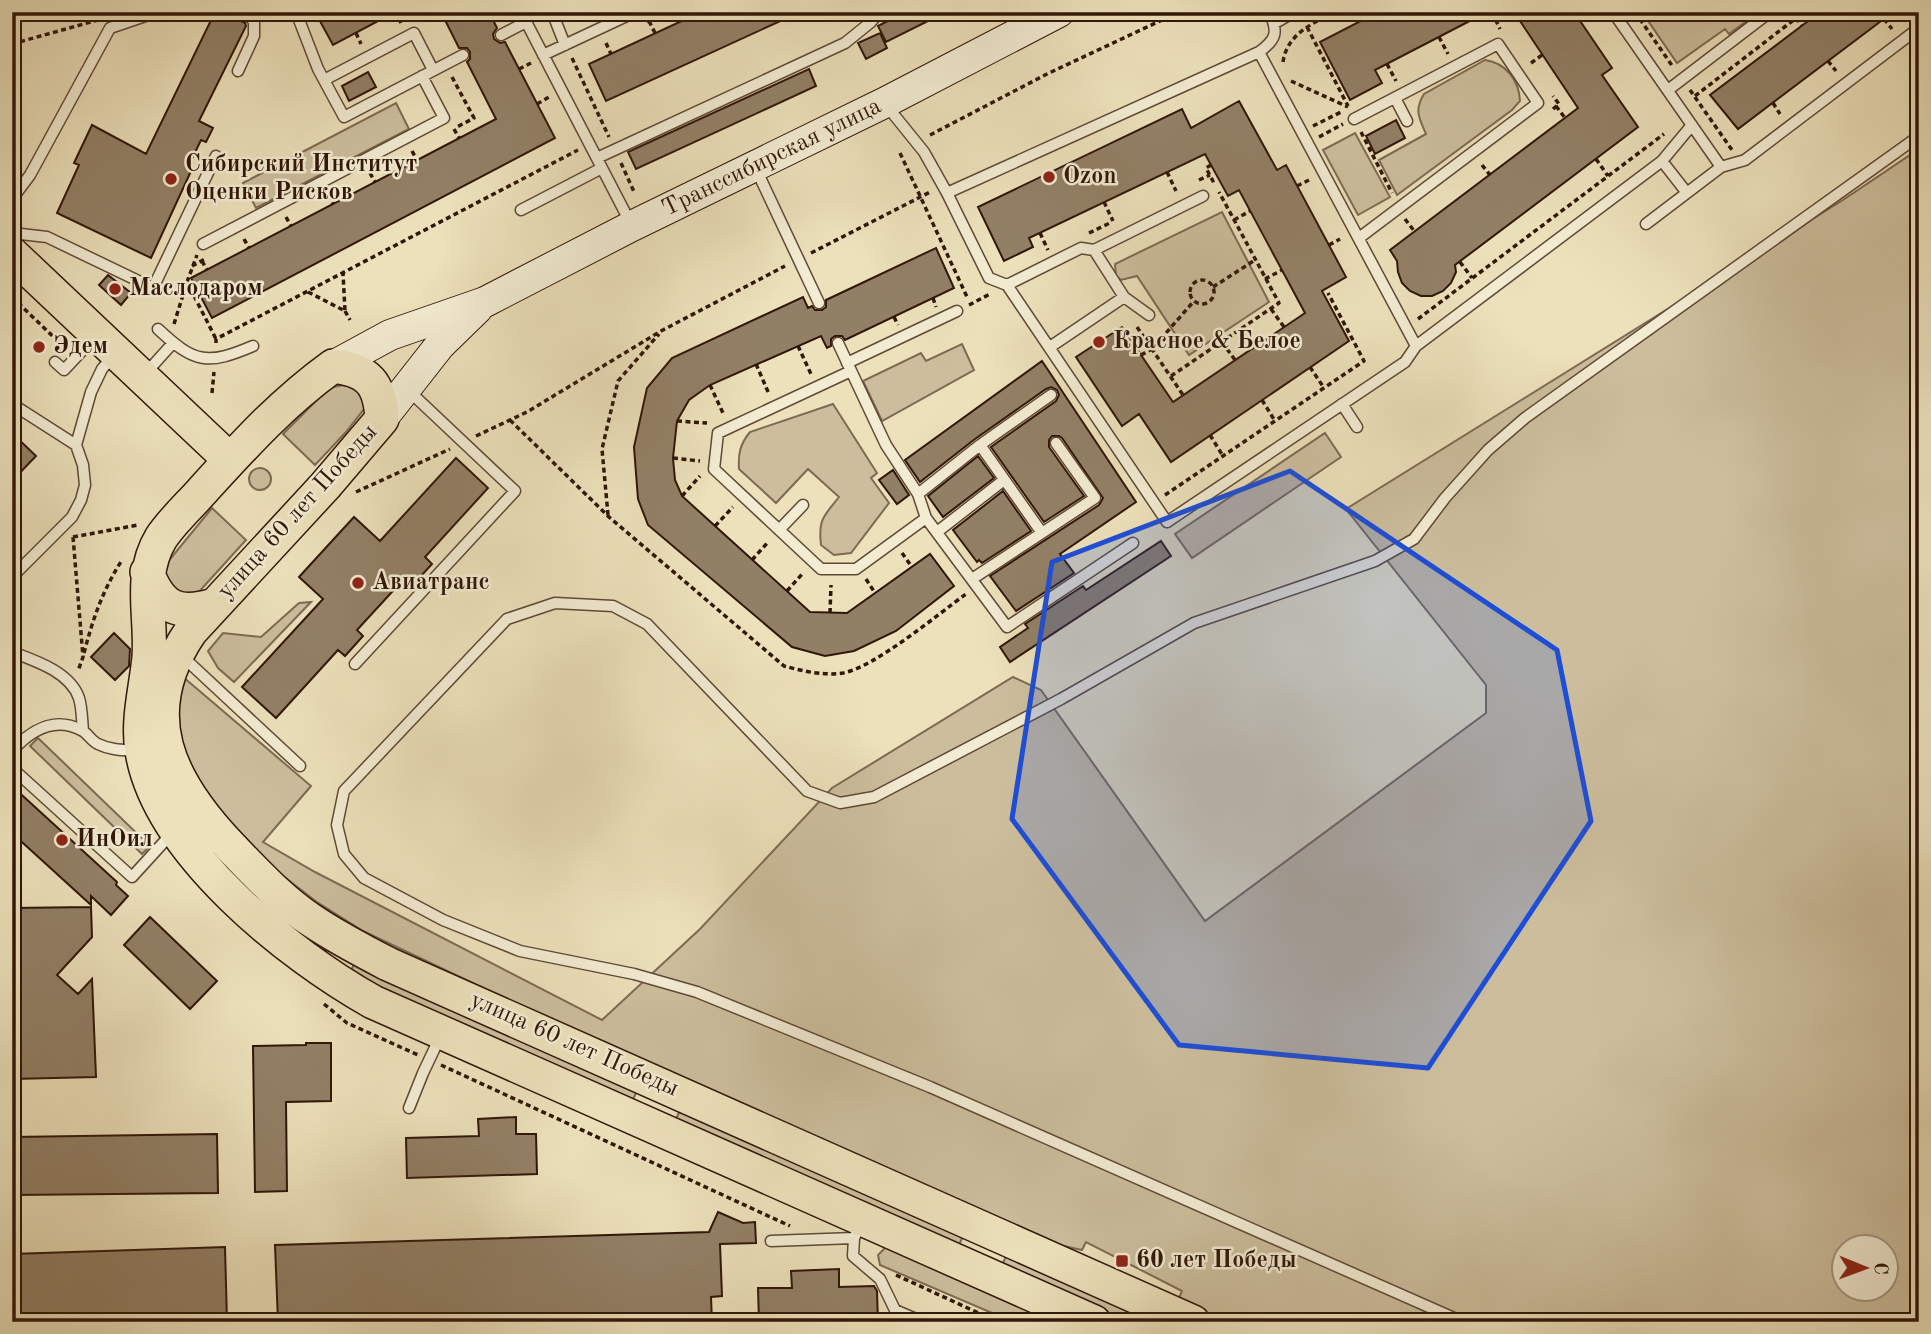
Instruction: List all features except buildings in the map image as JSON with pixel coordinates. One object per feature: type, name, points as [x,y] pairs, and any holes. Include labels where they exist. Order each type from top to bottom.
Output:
[{"type":"main road","name":"Транссибирская улица","points":[[485,302],[635,214],[755,166],[1059,12]]},
{"type":"main road","points":[[12,254],[230,460]]},
{"type":"main road","name":"улица 60 лет Победы","points":[[136,564],[260,426],[309,383],[333,366],[390,335],[485,302]]},
{"type":"main road","name":"улица 60 лет Победы","points":[[485,302],[440,345],[325,486],[191,631],[177,652],[167,679],[163,715],[164,743],[174,771],[192,802],[269,887],[312,921],[388,964],[1193,1322]]},
{"type":"main road","name":"улица 60 лет Победы","points":[[333,366],[353,369],[370,380],[381,398],[382,419]]},
{"type":"main road","name":"улица 60 лет Победы","points":[[136,564],[155,593],[172,607],[193,612],[214,606]]},
{"type":"main road","name":"улица 60 лет Победы","points":[[136,564],[146,593],[149,658],[140,721],[142,751],[159,803],[175,830],[201,863],[244,908],[296,952],[334,981],[363,996],[651,1126],[859,1228],[1094,1322]]},
{"type":"main road","points":[[651,1126],[669,1087]]},
{"type":"lane","points":[[12,199],[30,175],[110,28],[157,12]]},
{"type":"lane","points":[[238,71],[254,36],[258,17],[244,12]]},
{"type":"lane","points":[[296,12],[324,80],[344,117],[463,55]]},
{"type":"lane","points":[[552,12],[565,45]]},
{"type":"lane","points":[[543,55],[635,12]]},
{"type":"lane","points":[[521,210],[599,163],[615,150],[845,43],[879,12]]},
{"type":"lane","points":[[945,189],[1259,52],[1270,44],[1275,35],[1272,18],[1294,12]]},
{"type":"lane","points":[[1613,12],[1721,167]]},
{"type":"lane","points":[[1668,90],[1770,12]]},
{"type":"lane","points":[[501,35],[523,17],[599,163],[635,214]]},
{"type":"lane","points":[[1646,224],[1721,167],[1745,160],[1919,28]]},
{"type":"lane","points":[[324,80],[414,33],[433,70]]},
{"type":"lane","points":[[1351,113],[1395,97],[1498,44],[1538,103],[1359,239]]},
{"type":"lane","points":[[1259,52],[1416,346]]},
{"type":"lane","points":[[203,244],[444,118],[422,76]]},
{"type":"lane","points":[[1395,97],[1407,121]]},
{"type":"lane","points":[[884,103],[924,152],[989,278],[1007,285],[1167,522],[1405,362],[1416,346],[1662,161],[1692,125]]},
{"type":"lane","points":[[1463,1322],[930,1087],[697,992],[634,974],[520,951],[443,920],[364,878],[344,854],[337,825],[344,791],[507,619],[555,603],[613,606],[647,624],[807,791],[840,803],[874,797],[1061,699],[1194,623],[1376,561],[1414,539],[1445,498],[1480,460],[1525,418],[1919,136]]},
{"type":"lane","points":[[12,233],[47,237],[153,288],[216,156]]},
{"type":"lane","points":[[1662,161],[1687,193]]},
{"type":"lane","points":[[755,166],[819,303]]},
{"type":"lane","points":[[1007,285],[1081,248],[1094,250],[1203,196]]},
{"type":"lane","points":[[1094,250],[1124,298],[1149,315]]},
{"type":"lane","points":[[1050,347],[1124,298]]},
{"type":"lane","points":[[926,518],[856,569],[821,569],[776,533],[714,469],[718,433],[957,311]]},
{"type":"lane","points":[[158,329],[190,354],[207,360],[226,357],[253,346]]},
{"type":"lane","points":[[143,376],[171,341]]},
{"type":"lane","points":[[55,362],[64,370],[76,358],[108,342]]},
{"type":"lane","points":[[12,577],[72,517],[81,500],[85,485],[83,465],[76,445],[90,392],[102,369],[108,342]]},
{"type":"lane","points":[[838,343],[886,445],[918,494],[926,518],[971,585],[1007,627],[1133,543]]},
{"type":"lane","points":[[355,664],[514,491],[405,387]]},
{"type":"lane","points":[[918,494],[980,445],[1051,395]]},
{"type":"lane","points":[[12,404],[76,445]]},
{"type":"lane","points":[[1342,404],[1357,426]]},
{"type":"lane","points":[[971,585],[1095,498],[1056,443]]},
{"type":"lane","points":[[980,445],[1042,533]]},
{"type":"lane","points":[[937,533],[1004,480]]},
{"type":"lane","points":[[776,533],[803,505]]},
{"type":"lane","points":[[12,652],[55,671],[72,685],[79,699],[83,731]]},
{"type":"lane","points":[[177,652],[300,766]]},
{"type":"lane","points":[[12,751],[37,729],[52,725],[83,731],[95,743],[114,749],[142,751]]},
{"type":"lane","points":[[12,768],[132,877],[175,830]]},
{"type":"lane","points":[[409,1108],[442,1033]]},
{"type":"lane","points":[[771,1241],[859,1228],[853,1256],[880,1279],[895,1310],[896,1322]]},
{"type":"lane","points":[[895,1310],[923,1322]]},
{"type":"path","points":[[395,12],[402,25]]},
{"type":"path","points":[[925,138],[1047,75],[1180,12]]},
{"type":"path","points":[[1283,68],[1286,47],[1295,36],[1334,12]]},
{"type":"path","points":[[1492,12],[1500,29]]},
{"type":"path","points":[[1694,96],[1804,12]]},
{"type":"path","points":[[12,44],[102,19]]},
{"type":"path","points":[[1796,19],[1802,26]]},
{"type":"path","points":[[1884,19],[1890,26]]},
{"type":"path","points":[[649,21],[655,33]]},
{"type":"path","points":[[1307,27],[1406,219]]},
{"type":"path","points":[[356,33],[362,46]]},
{"type":"path","points":[[1439,37],[1449,56]]},
{"type":"path","points":[[605,41],[611,54]]},
{"type":"path","points":[[1531,63],[1542,55]]},
{"type":"path","points":[[572,56],[615,150],[635,214]]},
{"type":"path","points":[[1741,61],[1746,69]]},
{"type":"path","points":[[1828,61],[1834,69]]},
{"type":"path","points":[[519,69],[531,63]]},
{"type":"path","points":[[1387,64],[1397,83]]},
{"type":"path","points":[[1283,77],[1351,113]]},
{"type":"path","points":[[537,104],[549,97]]},
{"type":"path","points":[[1773,103],[1778,111]]},
{"type":"path","points":[[1556,106],[1565,118]]},
{"type":"path","points":[[1310,128],[1351,113]]},
{"type":"path","points":[[1307,143],[1351,113]]},
{"type":"path","points":[[1414,322],[1674,126]]},
{"type":"path","points":[[454,129],[459,138]]},
{"type":"path","points":[[216,339],[589,144]]},
{"type":"path","points":[[412,151],[417,160]]},
{"type":"path","points":[[900,153],[970,304]]},
{"type":"path","points":[[1596,159],[1608,176]]},
{"type":"path","points":[[1171,376],[1279,303],[1206,168],[1211,165]]},
{"type":"path","points":[[1485,169],[1490,175]]},
{"type":"path","points":[[1167,172],[1176,191]]},
{"type":"path","points":[[370,173],[375,182]]},
{"type":"path","points":[[1199,180],[1210,175]]},
{"type":"path","points":[[1297,186],[1309,180]]},
{"type":"path","points":[[1166,196],[1187,186]]},
{"type":"path","points":[[350,498],[356,492],[510,420],[662,331],[799,259],[920,197],[945,189]]},
{"type":"path","points":[[328,195],[333,204]]},
{"type":"path","points":[[1104,202],[1113,222]]},
{"type":"path","points":[[1234,220],[1250,211]]},
{"type":"path","points":[[1081,237],[1123,216]]},
{"type":"path","points":[[286,217],[291,226]]},
{"type":"path","points":[[1410,226],[1415,232]]},
{"type":"path","points":[[1039,257],[1049,252],[1040,233]]},
{"type":"path","points":[[244,239],[249,248]]},
{"type":"path","points":[[1329,245],[1340,239]]},
{"type":"path","points":[[171,341],[187,282],[203,244]]},
{"type":"path","points":[[1213,288],[1255,260]]},
{"type":"path","points":[[202,261],[207,270]]},
{"type":"path","points":[[1460,262],[1472,278]]},
{"type":"path","points":[[1265,279],[1282,270]]},
{"type":"path","points":[[343,273],[345,312],[349,320]]},
{"type":"path","points":[[1194,301],[1190,290],[1192,285],[1203,280],[1213,288]]},
{"type":"path","points":[[187,282],[216,339],[212,393]]},
{"type":"path","points":[[957,311],[1007,285]]},
{"type":"path","points":[[1194,301],[1206,303],[1213,294],[1213,288]]},
{"type":"path","points":[[308,292],[345,312]]},
{"type":"path","points":[[1154,503],[1364,360],[1328,293]]},
{"type":"path","points":[[12,297],[76,358]]},
{"type":"path","points":[[1141,355],[1152,348],[1194,301]]},
{"type":"path","points":[[1271,309],[1284,327]]},
{"type":"path","points":[[1133,320],[1183,395]]},
{"type":"path","points":[[609,517],[602,449],[618,382],[662,331]]},
{"type":"path","points":[[1222,342],[1235,360]]},
{"type":"path","points":[[798,346],[810,374]]},
{"type":"path","points":[[756,364],[769,394]]},
{"type":"path","points":[[1310,368],[1324,388]]},
{"type":"path","points":[[710,385],[724,415]]},
{"type":"path","points":[[1262,400],[1275,421]]},
{"type":"path","points":[[510,420],[609,517],[784,666],[816,673],[843,673],[867,665],[971,585]]},
{"type":"path","points":[[677,421],[706,424]]},
{"type":"path","points":[[1210,435],[1223,456]]},
{"type":"path","points":[[673,458],[702,461]]},
{"type":"path","points":[[682,496],[704,472]]},
{"type":"path","points":[[715,526],[737,503]]},
{"type":"path","points":[[72,517],[83,657]]},
{"type":"path","points":[[48,541],[146,523],[139,534]]},
{"type":"path","points":[[752,559],[776,533]]},
{"type":"path","points":[[907,559],[912,567]]},
{"type":"path","points":[[72,685],[94,615],[111,578],[136,564]]},
{"type":"path","points":[[787,591],[806,569]]},
{"type":"path","points":[[830,613],[831,579]]},
{"type":"path","points":[[870,586],[875,593]]},
{"type":"path","points":[[889,1272],[998,1322]]},
{"type":"highlighted area","points":[[1290,471],[1557,650],[1591,821],[1428,1068],[1179,1045],[1012,819],[1052,562]]},
{"type":"shaded area","points":[[1642,12],[1759,12],[1729,34],[1725,29],[1677,63]]},
{"type":"shaded area","points":[[1485,60],[1499,65],[1510,74],[1517,86],[1520,101],[1512,110],[1397,195],[1379,160],[1426,134],[1418,109],[1424,94]]},
{"type":"shaded area","points":[[396,103],[409,129],[256,208],[243,183]]},
{"type":"shaded area","points":[[1355,133],[1390,197],[1358,215],[1323,150]]},
{"type":"shaded area","points":[[1919,149],[1919,1322],[1225,1322],[1178,1300],[1182,1291],[1086,1242],[1082,1250],[1050,1243],[587,1037],[363,931],[317,902],[275,870],[213,803],[184,758],[173,713],[182,676],[311,786],[263,842],[315,872],[602,1020],[700,929],[832,788],[1013,677],[1041,690],[1205,921],[1486,713],[1486,685],[1346,509],[1843,200]]},
{"type":"shaded area","points":[[1222,212],[1269,302],[1189,355],[1137,276],[1121,280],[1116,276],[1115,264]]},
{"type":"shaded area","points":[[962,344],[974,370],[882,421],[863,381],[921,353],[926,361]]},
{"type":"shaded area","points":[[343,385],[354,387],[365,397],[364,409],[315,465],[283,434],[329,388]]},
{"type":"shaded area","points":[[833,404],[877,473],[871,478],[889,503],[851,553],[834,555],[821,545],[820,529],[826,514],[839,497],[808,469],[776,503],[739,469],[739,454],[750,432]]},
{"type":"shaded area","points":[[1325,433],[1341,457],[1192,558],[1175,534]]},
{"type":"shaded area","points":[[260,468],[268,471],[271,479],[268,487],[260,490],[252,487],[249,479],[252,471]]},
{"type":"shaded area","points":[[212,508],[246,540],[196,595],[181,599],[163,579],[166,564]]},
{"type":"shaded area","points":[[311,602],[234,682],[218,668],[208,651],[223,633],[261,637],[299,603]]},
{"type":"shaded area","points":[[38,738],[150,846],[142,854],[30,746]]},
{"type":"shaded area","points":[[356,960],[639,1086],[632,1102],[349,975]]},
{"type":"shaded area","points":[[682,1106],[965,1232],[958,1247],[675,1121]]},
{"type":"shaded area","points":[[895,1246],[1058,1322],[1013,1322],[880,1265],[878,1255],[885,1248]]},
{"type":"shaded area","points":[[1008,1252],[1165,1322],[1124,1322],[1001,1267]]},
{"type":"place","name":"Ozon","points":[[1049,177]]},
{"type":"place","name":"Сибирский Институт Оценки Рисков","points":[[171,179]]},
{"type":"place","name":"Маслодаром","points":[[115,289]]},
{"type":"place","name":"Красное & Белое","points":[[1099,342]]},
{"type":"place","name":"Эдем","points":[[39,347]]},
{"type":"place","name":"Авиатранс","points":[[358,583]]},
{"type":"place","name":"ИнОил","points":[[62,840]]},
{"type":"place","name":"60 лет Победы","points":[[1122,1261]]}]
